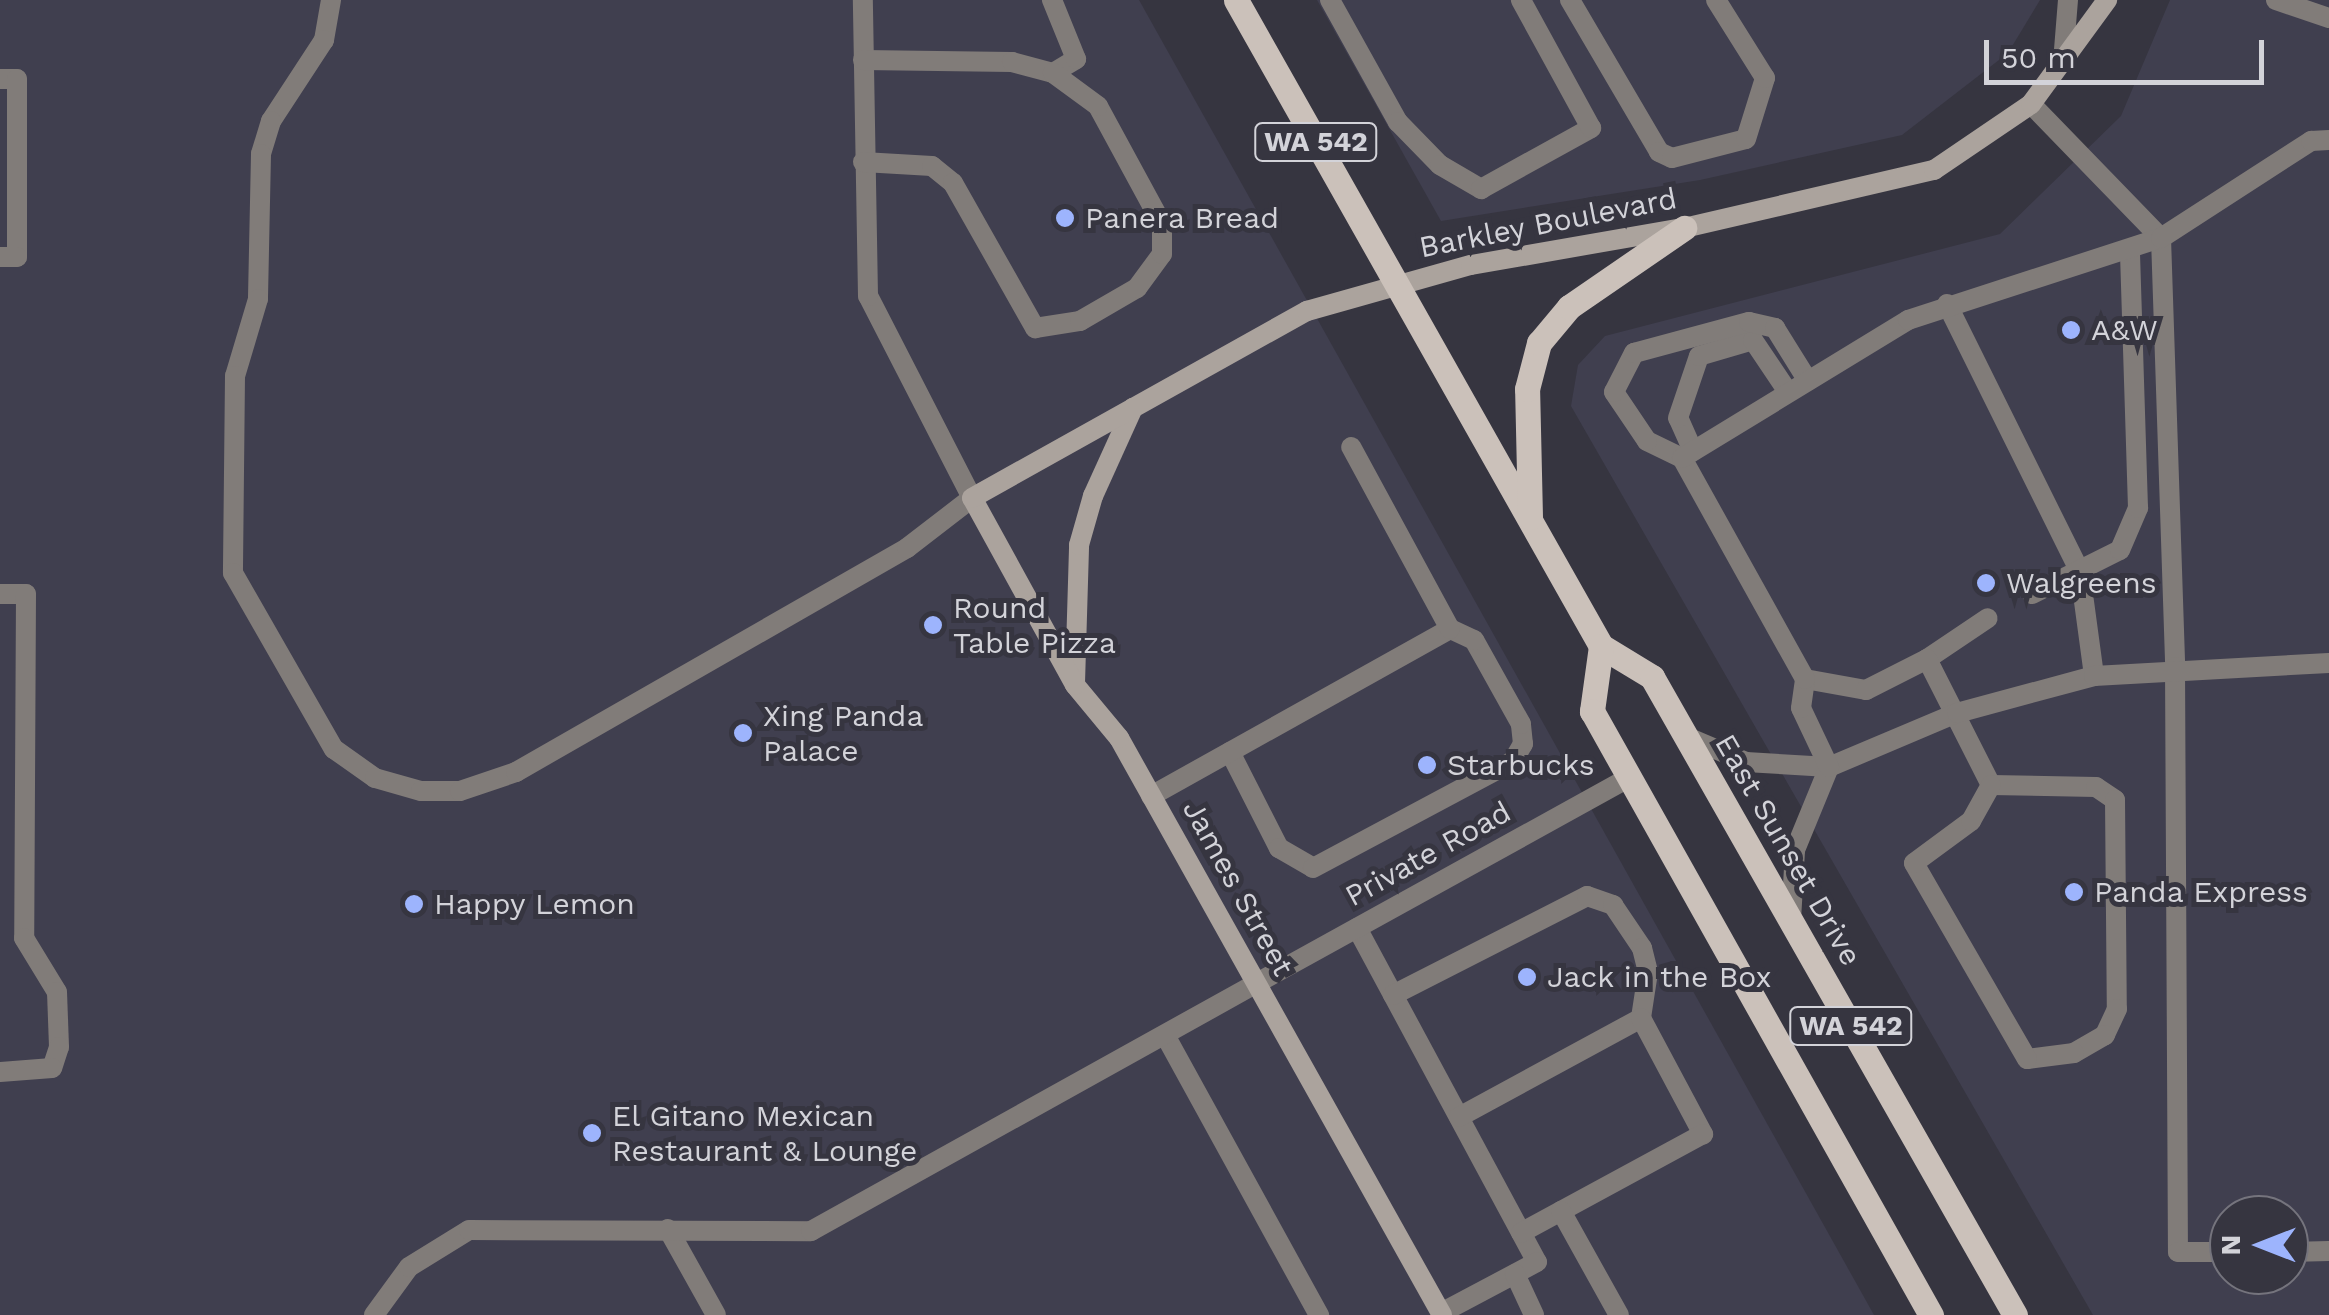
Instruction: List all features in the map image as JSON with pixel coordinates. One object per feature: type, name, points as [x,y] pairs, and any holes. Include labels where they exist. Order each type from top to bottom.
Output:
[{"type":"main road","name":"East Sunset Drive","points":[[1236,0],[1600,646],[1652,677],[2015,1315]]},
{"type":"main road","points":[[1530,522],[1527,390],[1539,343],[1569,307],[1684,228]]},
{"type":"main road","name":"WA 542","points":[[1600,646],[1592,711],[1931,1315]]},
{"type":"street","points":[[331,0],[324,40],[283,100],[263,144],[258,299],[235,376],[232,564],[321,730],[355,766],[421,791],[460,791],[516,772],[907,548],[972,498],[868,296],[862,0]]},
{"type":"street","points":[[1052,0],[1076,59],[1053,73]]},
{"type":"street","points":[[1330,0],[1398,122],[1440,165],[1481,189],[1591,128],[1521,0]]},
{"type":"street","points":[[1570,0],[1658,152],[1672,158],[1746,139],[1765,78],[1716,0]]},
{"type":"street","points":[[2062,70],[2068,0]]},
{"type":"street","name":"Barkley Boulevard","points":[[972,498],[1307,311],[1396,284],[1906,180],[1964,153],[2031,104],[2062,70],[2106,0]]},
{"type":"street","points":[[2276,0],[2329,18]]},
{"type":"street","points":[[863,60],[1012,62],[1053,73],[1098,106],[1162,224],[1162,254],[1137,288],[1080,322],[1034,328],[953,183],[932,166],[863,162]]},
{"type":"street","points":[[0,79],[17,79],[17,257],[0,257]]},
{"type":"street","points":[[2031,104],[2161,238],[2174,667],[2178,1252],[2209,1252]]},
{"type":"street","points":[[1808,381],[1774,328],[1749,322],[1634,353],[1614,392],[1647,442],[1688,454],[1788,392],[1808,381],[1947,304],[2161,238],[2310,141],[2329,140]]},
{"type":"street","points":[[2032,594],[2120,550],[2138,508],[2130,250]]},
{"type":"street","points":[[1947,304],[2080,572],[2094,676]]},
{"type":"street","points":[[1788,392],[1753,340],[1699,356],[1678,418],[1688,454],[1805,678],[1802,708],[1829,767],[1795,850],[1792,922]]},
{"type":"street","points":[[1075,685],[1080,544],[1092,496],[1132,408]]},
{"type":"street","points":[[1230,752],[1279,848],[1313,868],[1513,761],[1523,744],[1521,724],[1474,640],[1450,629],[1351,447]]},
{"type":"street","name":"James Street","points":[[972,498],[1075,685],[1119,738],[1441,1314]]},
{"type":"street","points":[[0,594],[26,594],[24,938],[58,992],[58,1056],[44,1071],[0,1072]]},
{"type":"street","points":[[1805,678],[1866,690],[1928,659],[1988,618]]},
{"type":"street","points":[[1151,796],[1450,629]]},
{"type":"street","points":[[1928,659],[1991,785]]},
{"type":"street","points":[[1687,737],[1746,762],[1829,767],[1957,713],[2094,676],[2174,667],[2329,663]]},
{"type":"street","name":"Private Road","points":[[374,1315],[409,1267],[468,1230],[810,1231],[1628,778]]},
{"type":"street","points":[[1991,785],[2096,787],[2110,793],[2116,808],[2115,1022],[2093,1046],[2027,1059],[1914,864],[1970,821],[1991,785]]},
{"type":"street","points":[[1393,995],[1587,896],[1613,905],[1642,948],[1648,972],[1641,1018],[1703,1134],[1521,1233]]},
{"type":"street","points":[[1357,928],[1537,1262],[1441,1314]]},
{"type":"street","points":[[1459,1117],[1641,1018]]},
{"type":"street","points":[[1165,1034],[1310,1312]]},
{"type":"street","points":[[1560,1212],[1620,1315]]},
{"type":"street","points":[[668,1229],[716,1315]]},
{"type":"street","points":[[1515,1274],[1534,1315]]},
{"type":"shaded area","points":[[0,0],[1139,0],[1874,1315],[0,1315]]},
{"type":"shaded area","points":[[1317,0],[2040,0],[2008,53],[1902,135],[1700,180],[1441,221]]},
{"type":"shaded area","points":[[2170,0],[2329,0],[2329,1315],[2093,1315],[1571,406],[1578,365],[1605,336],[2000,234],[2121,116]]},
{"type":"place","name":"Panera Bread","points":[[1065,218]]},
{"type":"place","name":"A&W","points":[[2071,330]]},
{"type":"place","name":"Walgreens","points":[[1986,583]]},
{"type":"place","name":"Round Table Pizza","points":[[933,625]]},
{"type":"place","name":"Xing Panda Palace","points":[[743,733]]},
{"type":"place","name":"Starbucks","points":[[1427,765]]},
{"type":"place","name":"Panda Express","points":[[2074,892]]},
{"type":"place","name":"Happy Lemon","points":[[414,904]]},
{"type":"place","name":"Jack in the Box","points":[[1527,977]]},
{"type":"place","name":"El Gitano Mexican Restaurant & Lounge","points":[[592,1133]]}]
